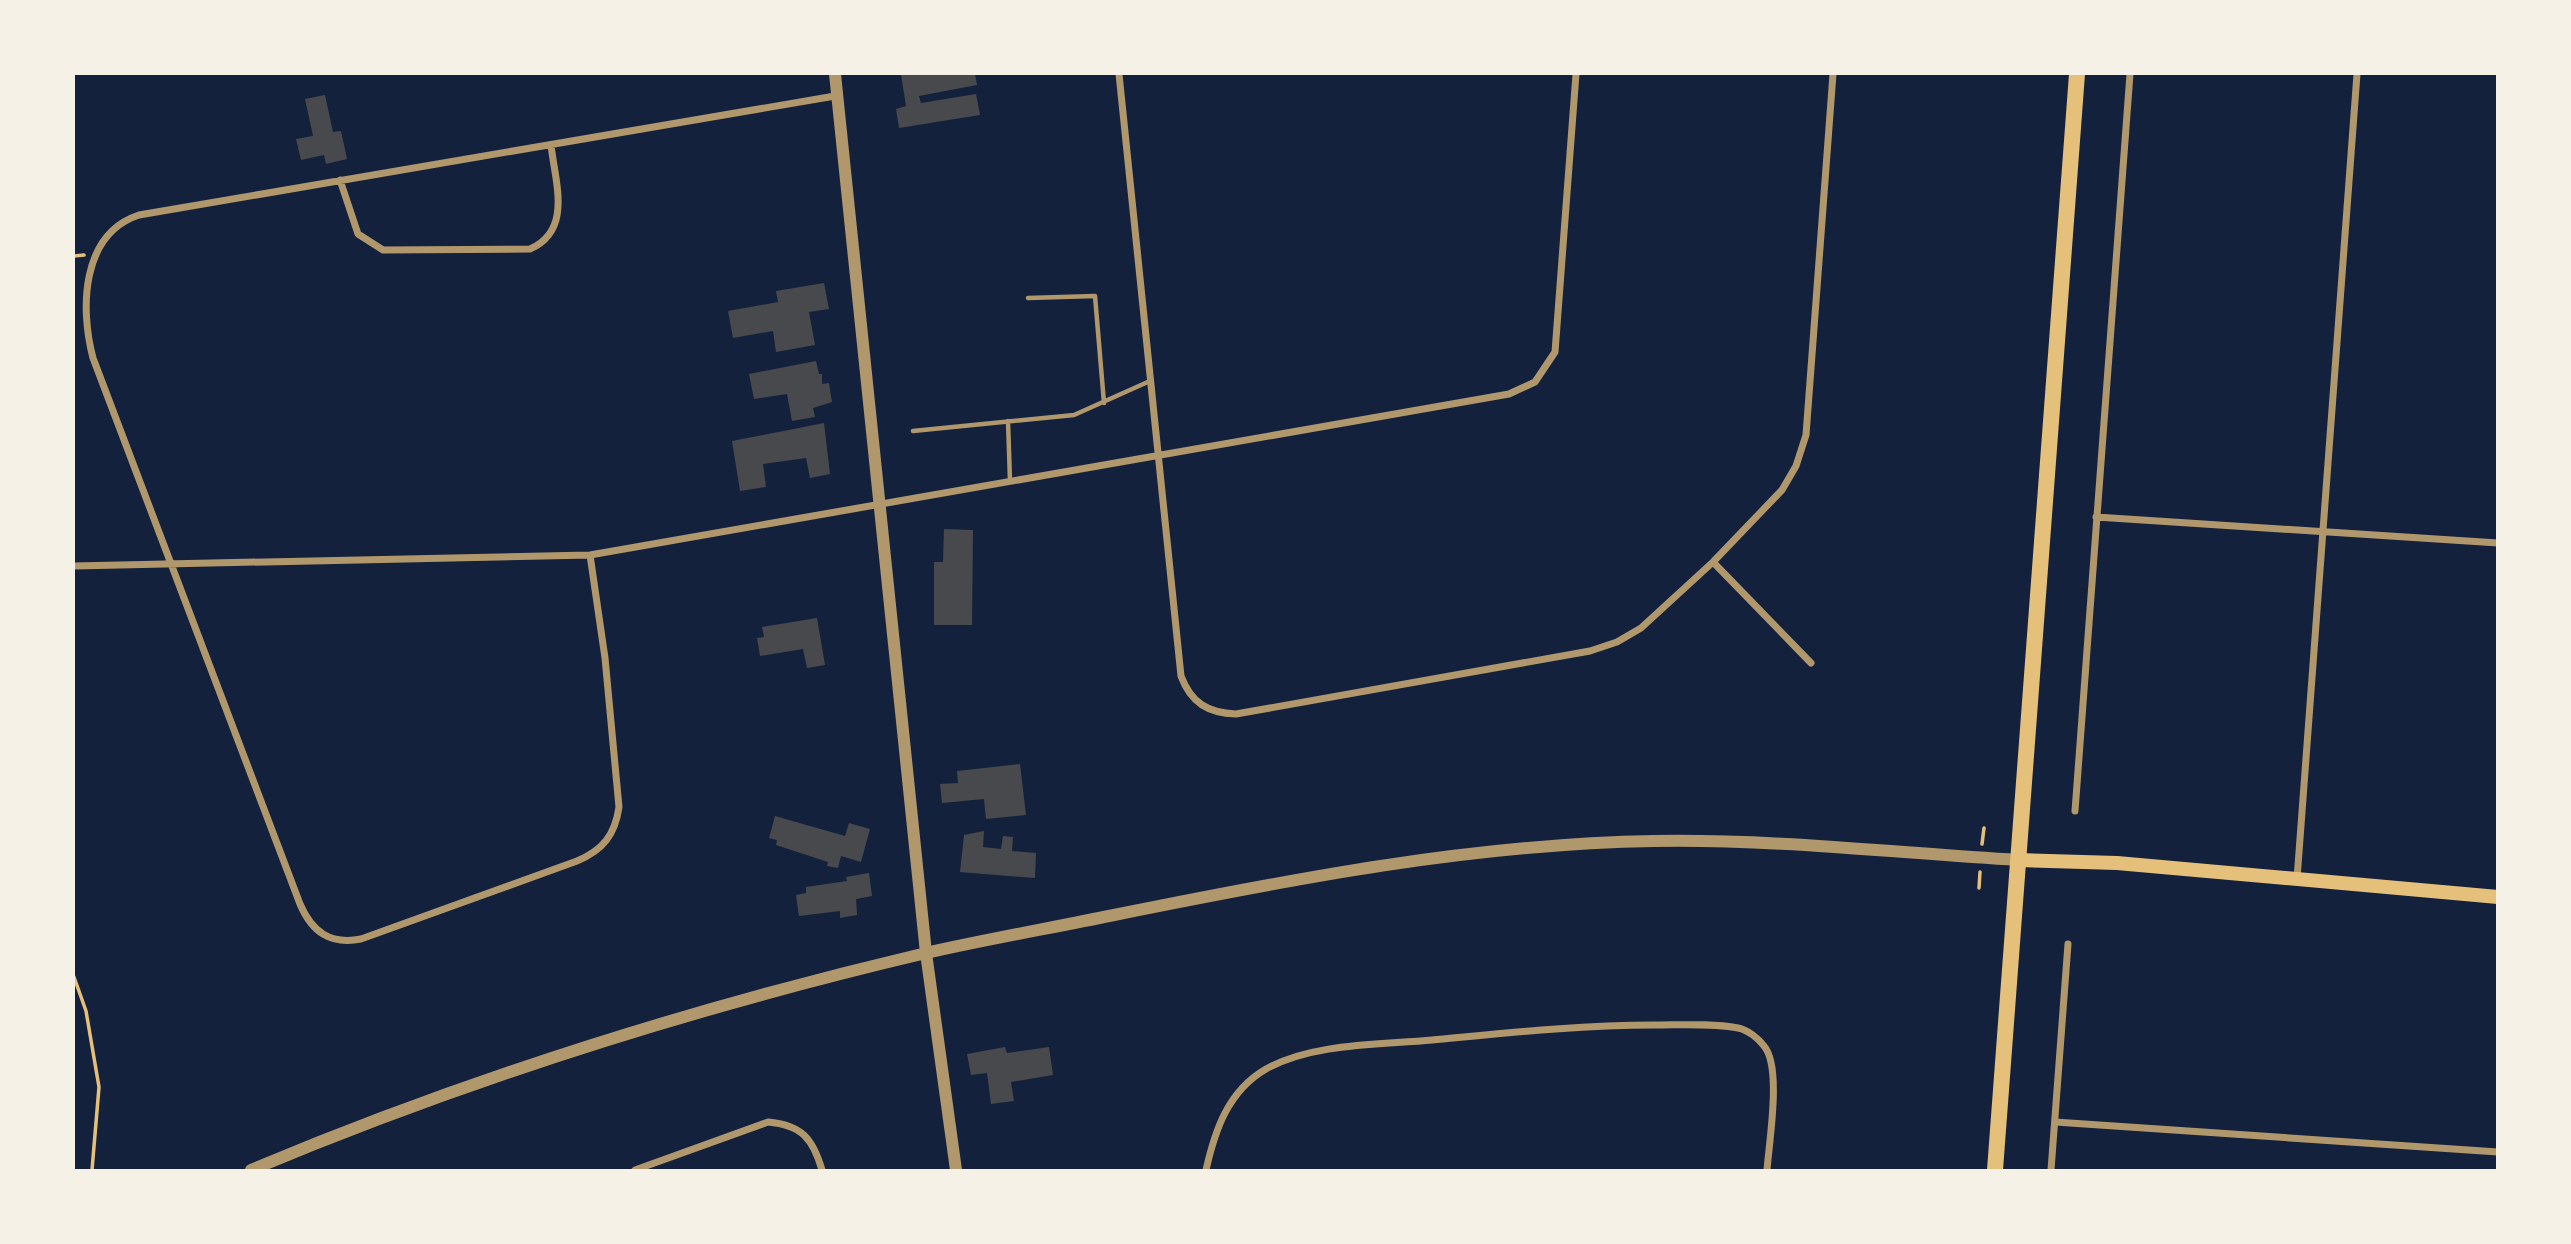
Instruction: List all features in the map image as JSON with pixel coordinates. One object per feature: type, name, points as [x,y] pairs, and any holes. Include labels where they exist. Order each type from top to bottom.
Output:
[{"type":"main road","points":[[1995,1171],[2077,74]]},
{"type":"main road","points":[[2018,860],[2118,863],[2497,897]]},
{"type":"street","points":[[835,74],[835,96],[926,953],[956,1171]]},
{"type":"street","points":[[1119,74],[1181,676],[1193,699],[1205,709],[1236,714],[1590,651],[1617,642],[1641,628],[1713,562],[1782,490],[1796,466],[1806,435],[1833,74],[1825,74]]},
{"type":"street","points":[[74,566],[173,566],[590,555],[1509,394],[1535,382],[1544,373],[1555,352],[1576,74]]},
{"type":"street","points":[[2075,811],[2130,74]]},
{"type":"street","points":[[2297,881],[2357,74]]},
{"type":"street","points":[[590,555],[605,658],[619,807],[612,834],[594,854],[577,861],[349,941],[323,935],[306,919],[87,336],[85,307],[96,253],[110,231],[139,215],[835,96]]},
{"type":"street","points":[[340,180],[358,234],[383,250],[530,249],[548,239],[559,220],[551,145]]},
{"type":"street","points":[[2096,517],[2497,543]]},
{"type":"street","points":[[1713,562],[1811,663]]},
{"type":"street","points":[[251,1171],[448,1094],[586,1048],[754,999],[926,953],[1367,867],[1530,849],[1653,841],[1756,842],[2018,860]]},
{"type":"street","points":[[2051,1171],[2068,944]]},
{"type":"street","points":[[1206,1171],[1224,1113],[1239,1092],[1254,1077],[1289,1059],[1373,1046],[1590,1025],[1689,1025],[1741,1028],[1766,1048],[1772,1068],[1773,1092],[1767,1171]]},
{"type":"street","points":[[635,1171],[768,1122],[790,1124],[799,1129],[808,1140],[822,1171]]},
{"type":"street","points":[[2055,1122],[2497,1152]]},
{"type":"lane","points":[[1028,298],[1095,296],[1104,403]]},
{"type":"lane","points":[[913,430],[1074,415],[1150,381]]},
{"type":"lane","points":[[1008,421],[1010,481]]},
{"type":"path","points":[[74,977],[86,1011],[99,1087],[92,1171]]},
{"type":"building","points":[[901,74],[975,74],[977,85],[919,96],[921,103],[976,94],[980,115],[899,128],[896,109],[906,106]]},
{"type":"building","points":[[325,95],[333,132],[341,131],[347,159],[326,164],[324,155],[301,160],[296,139],[313,136],[305,99]]},
{"type":"building","points":[[824,283],[829,309],[809,312],[815,345],[776,352],[773,331],[733,338],[728,311],[778,302],[776,291]]},
{"type":"building","points":[[816,361],[819,374],[822,374],[822,384],[829,383],[832,402],[813,408],[815,417],[792,421],[787,394],[754,399],[749,374]]},
{"type":"building","points":[[824,423],[830,474],[810,478],[806,458],[763,464],[766,487],[740,491],[732,441]]},
{"type":"building","points":[[944,529],[973,530],[972,625],[934,625],[934,562],[943,562]]},
{"type":"building","points":[[817,618],[825,665],[807,668],[803,649],[760,656],[757,638],[764,637],[762,627]]},
{"type":"building","points":[[1020,764],[1026,815],[986,819],[984,799],[942,803],[940,784],[958,783],[957,771]]},
{"type":"building","points":[[775,816],[845,836],[849,823],[870,829],[861,862],[841,856],[838,868],[827,866],[828,862],[776,845],[777,840],[769,838]]},
{"type":"building","points":[[984,831],[983,847],[1001,849],[1003,836],[1013,837],[1012,851],[1036,853],[1035,878],[960,872],[964,835]]},
{"type":"building","points":[[869,873],[872,896],[856,899],[857,915],[840,918],[840,911],[799,916],[796,895],[806,893],[806,887],[847,881],[846,877]]},
{"type":"building","points":[[1005,1047],[1007,1053],[1049,1047],[1053,1075],[1011,1082],[1014,1101],[991,1104],[987,1073],[971,1075],[967,1054]]}]
